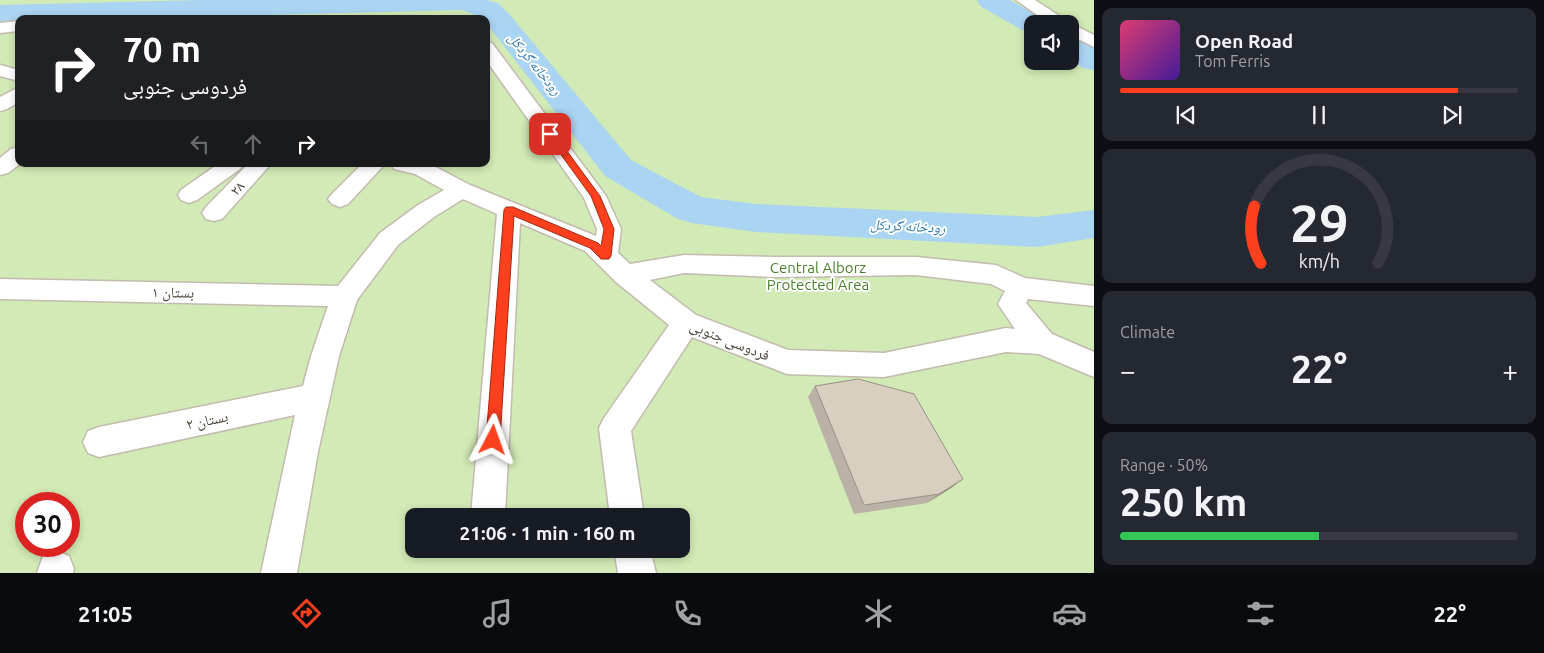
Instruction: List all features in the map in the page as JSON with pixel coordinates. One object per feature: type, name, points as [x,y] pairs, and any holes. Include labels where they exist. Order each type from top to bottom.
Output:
[{"type":"street","points":[[1024,0],[1048,15]]},
{"type":"street","points":[[0,28],[15,26]]},
{"type":"street","points":[[1079,33],[1094,42]]},
{"type":"street","points":[[490,52],[596,196],[609,229],[605,256]]},
{"type":"street","points":[[0,70],[15,75]]},
{"type":"street","points":[[0,105],[15,96]]},
{"type":"street","points":[[0,168],[15,157]]},
{"type":"street","points":[[189,195],[228,167]]},
{"type":"street","name":"۲۸","points":[[214,213],[257,167]]},
{"type":"street","points":[[340,199],[371,167]]},
{"type":"street","name":"فردوسی جنوبی","points":[[412,167],[594,246],[625,275],[686,323],[787,362],[884,365],[1006,340],[1042,342],[1094,365]]},
{"type":"street","points":[[279,573],[325,356],[345,296],[389,239],[426,211],[462,190]]},
{"type":"street","points":[[489,508],[509,210]]},
{"type":"street","points":[[625,275],[684,264],[773,267],[916,266],[996,275],[1021,288],[1094,296]]},
{"type":"street","points":[[1021,288],[1012,304],[1042,342]]},
{"type":"street","name":"بستان ۱","points":[[0,289],[345,296]]},
{"type":"street","points":[[626,508],[615,428],[686,323]]},
{"type":"street","name":"بستان ۲","points":[[99,442],[316,397]]},
{"type":"street","points":[[633,558],[635,570],[638,573]]},
{"type":"green space","name":"Central Alborz Protected Area","points":[[0,0],[1094,0],[1094,573],[0,573]]},
{"type":"building","points":[[858,379],[914,394],[963,479],[939,494],[864,505],[815,386]]},
{"type":"waterway","name":"رودخانه گردکل","points":[[990,0],[1024,19]]},
{"type":"waterway","name":"رودخانه گردکل","points":[[0,13],[463,2],[488,9],[500,21],[618,168],[692,209],[756,218],[1037,232],[1094,224]]},
{"type":"waterway","name":"رودخانه گردکل","points":[[1079,52],[1094,61]]},
{"type":"route","points":[[493,440],[509,210],[594,246],[605,256],[609,229],[596,196],[550,134]]}]
